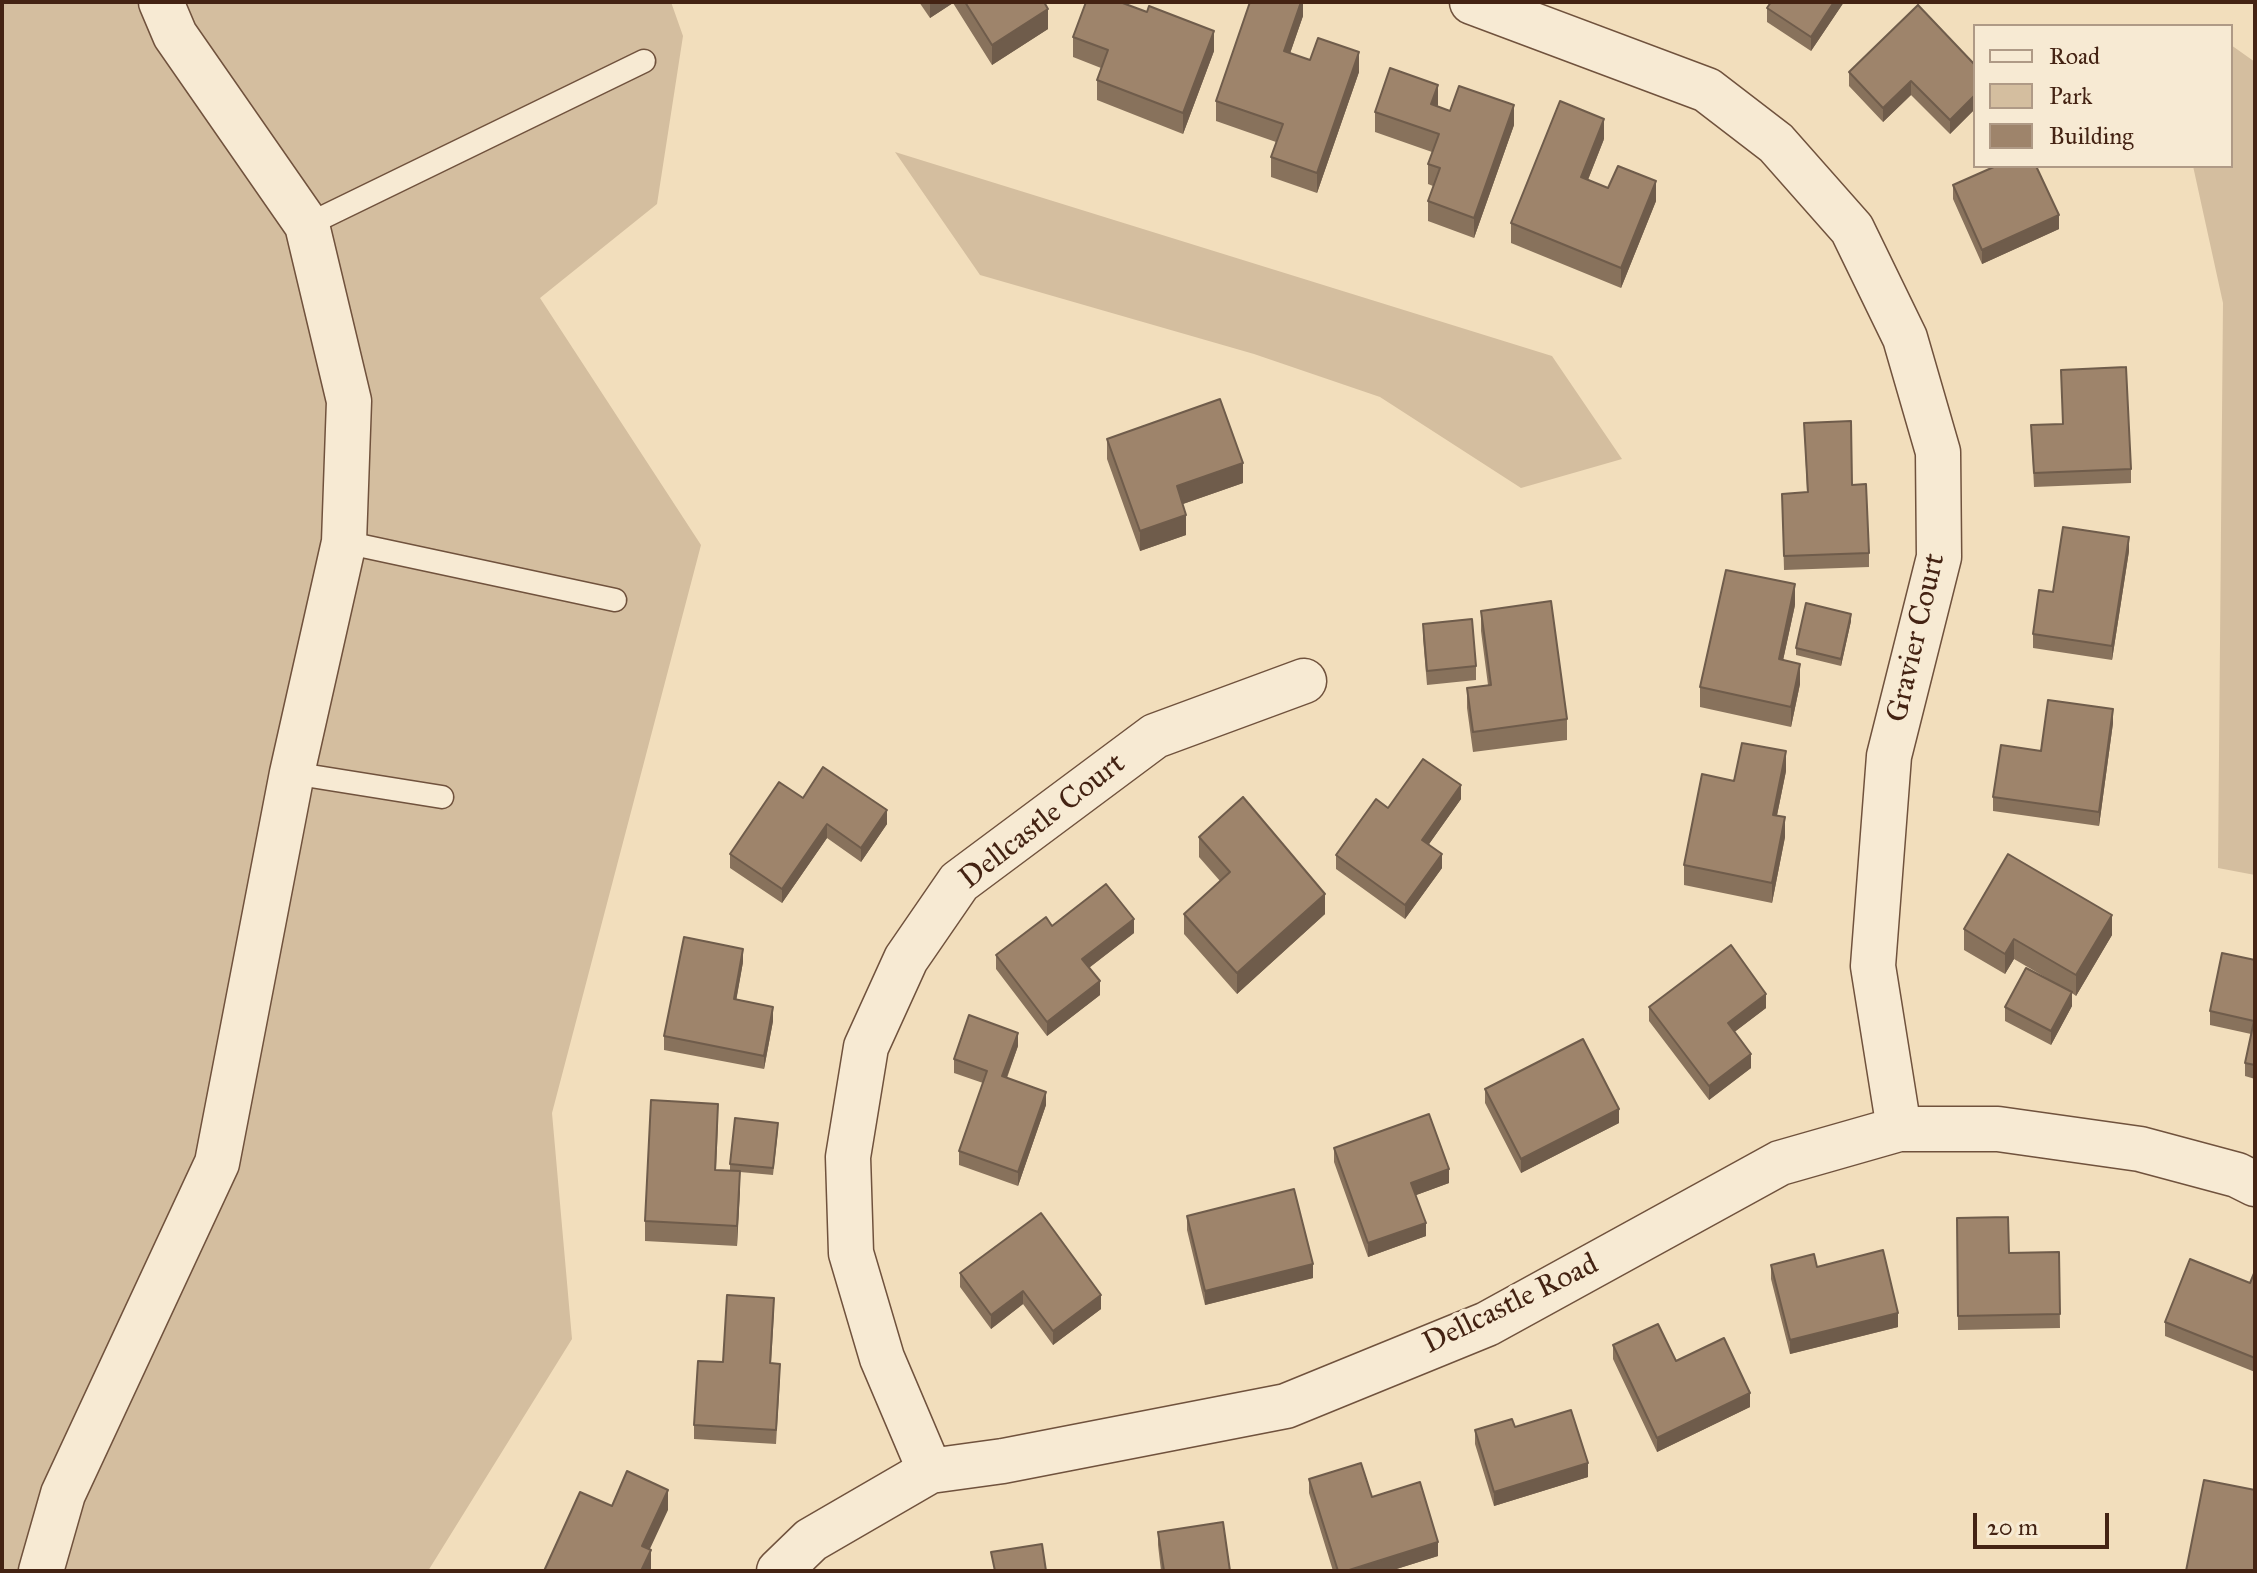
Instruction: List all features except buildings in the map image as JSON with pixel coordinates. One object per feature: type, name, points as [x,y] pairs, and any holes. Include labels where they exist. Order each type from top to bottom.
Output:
[{"type":"street","points":[[41,1571],[63,1494],[217,1163],[292,773],[344,542],[349,401],[307,225],[175,35],[161,2]]},
{"type":"street","name":"Gravier Court","points":[[1472,2],[1707,90],[1776,143],[1852,229],[1905,338],[1938,452],[1939,557],[1889,756],[1873,966],[1899,1129]]},
{"type":"street","name":"Dellcastle Court","points":[[930,1471],[882,1358],[851,1253],[848,1157],[866,1047],[906,959],[959,882],[1155,736],[1304,681]]},
{"type":"street","name":"Dellcastle Road","points":[[779,1571],[811,1540],[930,1471],[1003,1461],[1286,1406],[1487,1324],[1780,1163],[1899,1129],[1998,1129],[2140,1149],[2237,1175],[2255,1184]]},
{"type":"lane","points":[[307,225],[644,61]]},
{"type":"lane","points":[[344,542],[615,600]]},
{"type":"lane","points":[[292,773],[442,797]]},
{"type":"green space","points":[[2,2],[671,2],[683,36],[657,204],[540,298],[701,545],[552,1113],[572,1339],[428,1571],[2,1571]]},
{"type":"green space","points":[[2233,46],[2255,62],[2255,875],[2218,868],[2223,303],[2193,168],[2233,168]]},
{"type":"green space","points":[[895,152],[1552,356],[1622,459],[1521,488],[1380,397],[1254,354],[980,275]]}]
